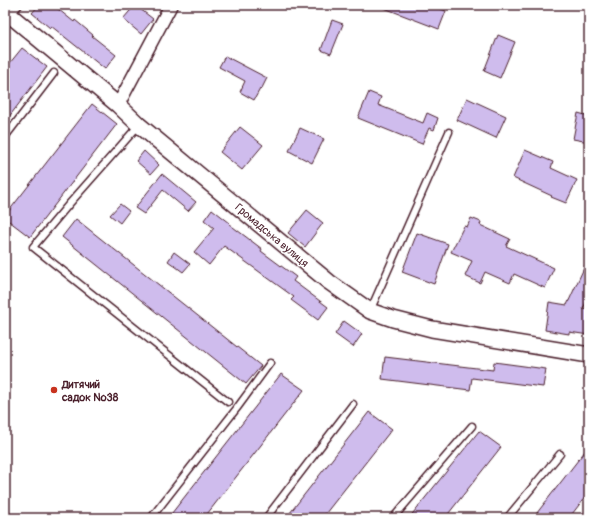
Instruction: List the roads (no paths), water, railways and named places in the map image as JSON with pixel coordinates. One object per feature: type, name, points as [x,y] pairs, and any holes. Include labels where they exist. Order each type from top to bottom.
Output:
[{"type":"street","points":[[118,105],[171,5]]},
{"type":"street","name":"Громадська вулиця","points":[[11,11],[139,125],[329,282],[370,311],[393,319],[432,329],[589,355]]},
{"type":"lane","points":[[5,137],[54,73]]},
{"type":"lane","points":[[139,125],[33,247],[228,402]]},
{"type":"lane","points":[[370,311],[450,132]]},
{"type":"lane","points":[[151,518],[237,408],[270,363]]},
{"type":"lane","points":[[266,518],[353,404]]},
{"type":"lane","points":[[393,518],[472,426]]},
{"type":"lane","points":[[507,518],[560,454]]},
{"type":"place","name":"Дитячий садок №38","points":[[54,390]]}]
